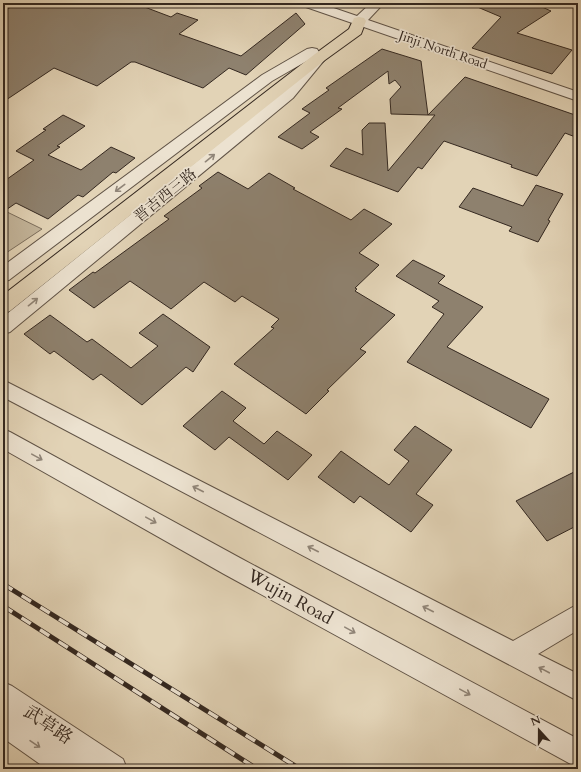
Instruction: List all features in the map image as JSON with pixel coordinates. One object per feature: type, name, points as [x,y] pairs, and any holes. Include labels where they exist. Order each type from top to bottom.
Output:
[{"type":"main road","name":"晋吉西三路","points":[[3,294],[316,55],[356,31],[359,21]]},
{"type":"main road","name":"晋吉西三路","points":[[3,306],[316,55]]},
{"type":"street","name":"Jinji North Road","points":[[307,3],[578,97]]},
{"type":"street","points":[[359,21],[378,3]]},
{"type":"street","name":"晋吉西三路","points":[[3,275],[267,78],[316,55]]},
{"type":"street","name":"晋吉西三路","points":[[3,327],[288,95],[316,55]]},
{"type":"street","points":[[3,388],[578,688]]},
{"type":"street","name":"Wujin Road","points":[[3,438],[232,566],[578,754]]},
{"type":"street","points":[[514,654],[578,616]]},
{"type":"street","name":"武草路","points":[[3,694],[113,769]]},
{"type":"street","name":"武草路","points":[[3,722],[71,769]]},
{"type":"shaded area","points":[[3,210],[42,229],[3,255]]},
{"type":"building","points":[[19,3],[134,3],[171,17],[177,13],[198,20],[179,34],[241,56],[296,13],[305,24],[246,75],[229,68],[203,88],[135,62],[131,62],[97,86],[54,68],[3,102],[3,11]]},
{"type":"building","points":[[468,3],[533,3],[551,11],[517,33],[572,50],[552,74],[472,48],[501,17]]},
{"type":"building","points":[[382,49],[421,61],[428,115],[391,114],[390,99],[401,87],[395,80],[389,84],[388,71],[338,108],[342,109],[310,132],[319,137],[302,149],[278,137],[310,113],[302,109],[329,90],[326,88]]},
{"type":"building","points":[[465,77],[578,116],[578,138],[565,133],[537,176],[511,167],[512,165],[444,141],[422,169],[418,167],[398,192],[330,166],[346,148],[363,155],[362,130],[369,123],[385,123],[388,171],[435,115],[428,115]]},
{"type":"building","points":[[63,115],[85,126],[57,146],[60,147],[48,155],[81,170],[111,147],[135,158],[116,173],[113,172],[83,197],[78,195],[48,219],[16,203],[3,212],[3,182],[34,160],[16,151],[46,130],[43,129]]},
{"type":"building","points":[[218,172],[248,189],[269,173],[295,188],[293,189],[351,220],[364,209],[392,224],[359,253],[379,265],[355,288],[357,289],[355,291],[395,315],[360,349],[366,352],[327,390],[329,391],[306,414],[234,364],[274,328],[271,327],[279,319],[242,296],[235,302],[204,282],[171,309],[130,281],[94,308],[69,290],[169,219],[164,216],[202,188],[199,186]]},
{"type":"building","points":[[536,185],[563,194],[548,220],[550,221],[538,242],[509,231],[512,227],[459,207],[473,188],[523,206]]},
{"type":"building","points":[[413,260],[445,276],[438,283],[483,307],[447,347],[549,399],[531,428],[407,362],[444,314],[432,307],[439,301],[396,276]]},
{"type":"building","points":[[163,314],[210,347],[193,372],[186,367],[142,405],[101,374],[93,380],[54,351],[50,354],[24,334],[50,315],[87,342],[92,339],[131,368],[158,346],[139,333]]},
{"type":"building","points":[[222,391],[246,408],[233,421],[264,444],[277,431],[312,455],[288,480],[229,437],[215,450],[183,426]]},
{"type":"building","points":[[415,426],[452,450],[416,494],[433,505],[411,532],[360,496],[354,503],[318,477],[341,451],[389,485],[409,461],[394,450]]},
{"type":"building","points":[[578,470],[578,525],[547,541],[516,501]]},
{"type":"railway","points":[[3,584],[300,769]]},
{"type":"railway","points":[[3,606],[257,769]]}]
